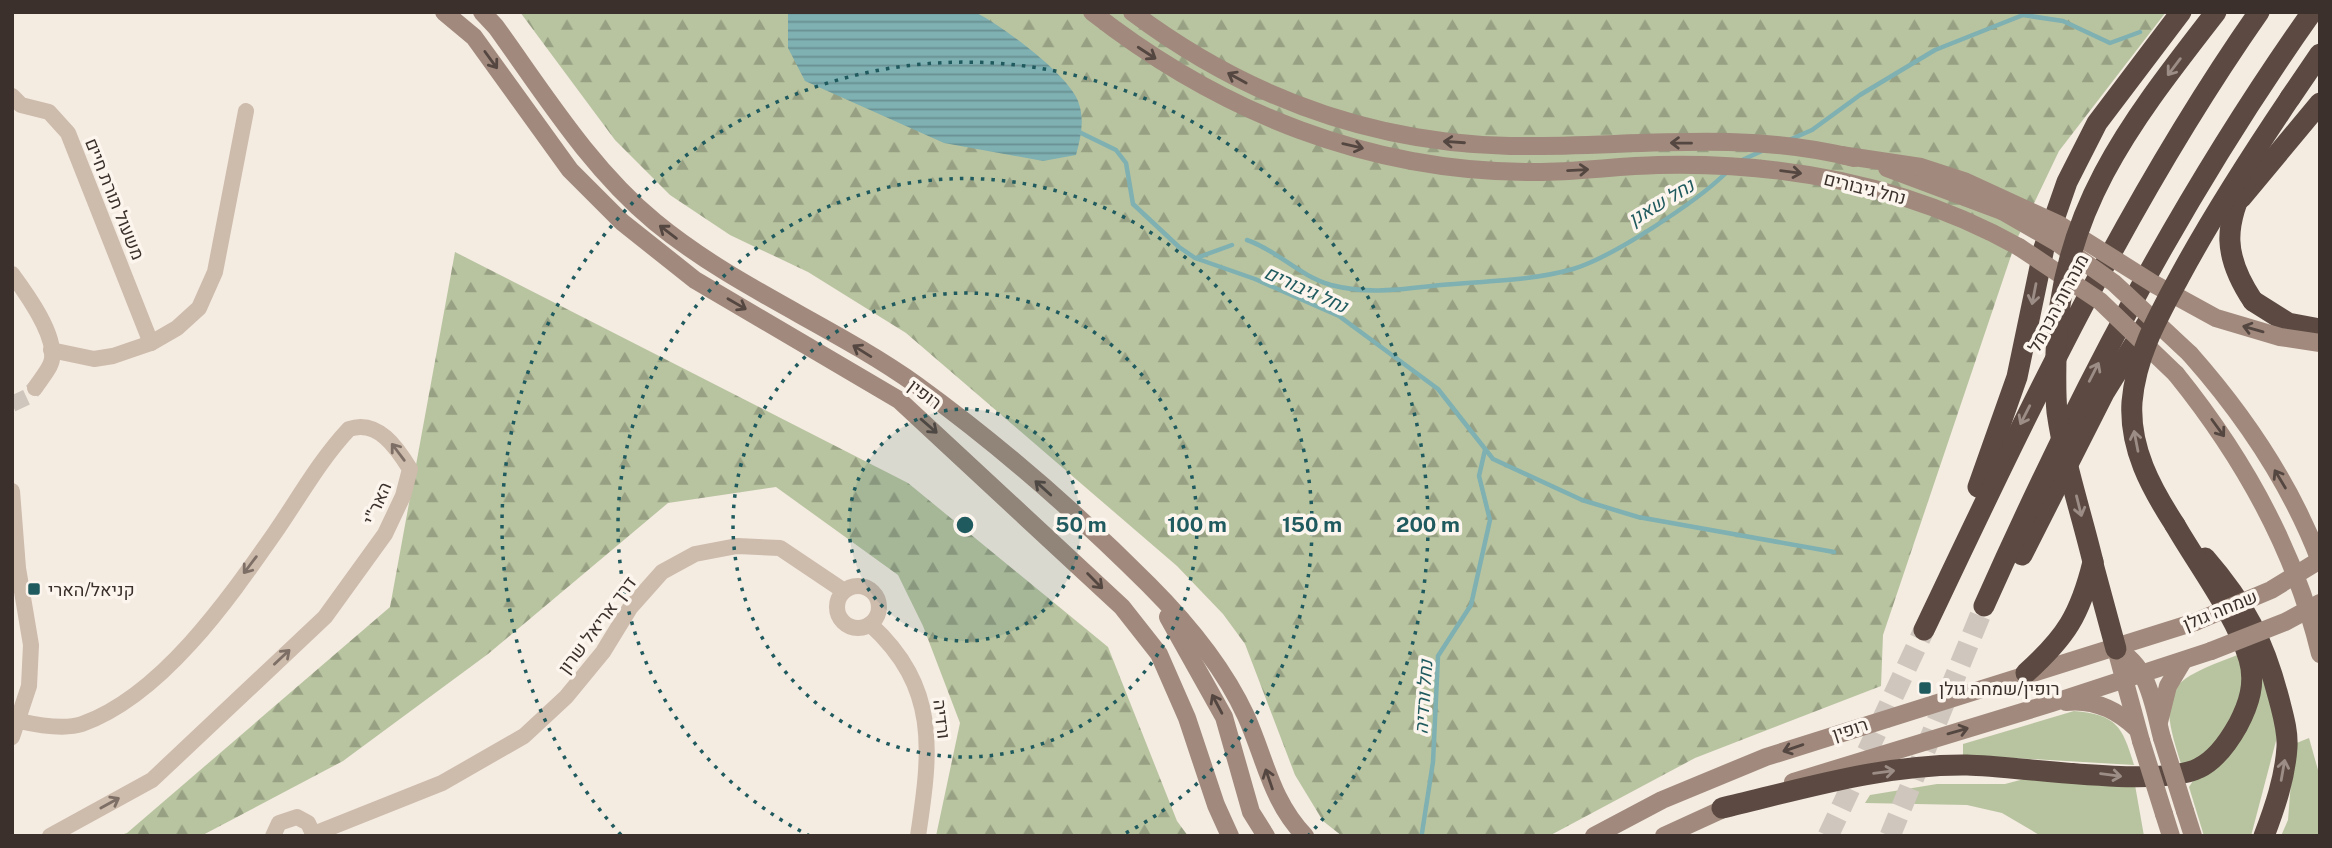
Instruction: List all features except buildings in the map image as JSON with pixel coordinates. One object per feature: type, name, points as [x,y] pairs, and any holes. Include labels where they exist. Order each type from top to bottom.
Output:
[{"type":"highway","name":"מנהרות הכרמל","points":[[2181,12],[2097,123],[2067,182],[2044,248],[2017,377],[1924,629],[2078,312],[2151,183],[2259,12]]},
{"type":"highway","points":[[2116,649],[2057,409],[2057,332],[2067,262],[2100,175],[2124,135],[2216,12]]},
{"type":"highway","points":[[2312,12],[2199,183],[2094,371],[2046,467],[1989,610],[2111,382],[2156,309],[2214,230],[2320,103]]},
{"type":"highway","points":[[1722,808],[1842,780],[1910,769],[1965,765],[2121,777],[2185,773],[2210,762],[2232,736],[2248,704],[2252,675],[2235,625],[2154,492],[2139,457],[2132,404],[2140,358],[2152,329],[2220,201],[2320,54]]},
{"type":"highway","points":[[2290,98],[2231,218],[2229,250],[2235,271],[2253,302],[2288,323],[2320,329]]},
{"type":"highway","points":[[2175,525],[2226,583],[2252,621],[2268,656],[2286,729],[2287,746],[2279,791],[2264,836]]},
{"type":"highway","points":[[2026,673],[2057,645],[2068,630],[2083,600],[2093,562]]},
{"type":"street","name":"רופין","points":[[444,12],[474,37],[570,170],[622,222],[695,280],[900,400],[1122,607],[1158,654],[1187,718],[1230,836]]},
{"type":"street","name":"רופין","points":[[482,12],[496,27],[582,148],[654,221],[708,261],[814,321],[917,386],[1024,472],[1149,585],[1213,656],[1246,716],[1273,793],[1305,836]]},
{"type":"street","name":"נחל גיבורים","points":[[1092,12],[1179,74],[1241,107],[1319,138],[1418,160],[1535,172],[1658,165],[1723,166],[1840,179],[1882,189],[1958,216],[1996,234],[2057,270],[2130,327],[2176,374],[2236,453],[2284,544],[2320,654]]},
{"type":"street","name":"נחל גיבורים","points":[[1132,12],[1214,66],[1264,93],[1317,113],[1392,132],[1443,142],[1511,146],[1749,144],[1842,155],[1910,175],[2002,211],[2056,243],[2114,284],[2190,355],[2220,389],[2264,452],[2289,494],[2320,561]]},
{"type":"street","name":"משעול תורת חיים","points":[[12,96],[21,105],[49,112],[68,133],[151,344]]},
{"type":"street","points":[[51,350],[93,359],[151,344],[177,328],[199,308],[215,272],[246,111]]},
{"type":"street","points":[[1842,155],[1922,167],[1964,181],[2060,225],[2154,284],[2216,318],[2280,337],[2320,343]]},
{"type":"street","points":[[12,274],[36,308],[51,350],[52,360],[35,388]]},
{"type":"street","name":"האר\"י","points":[[19,721],[41,725],[80,725],[121,705],[161,672],[213,615],[275,533],[310,477],[349,429],[358,426],[372,429],[386,437],[398,450],[410,469],[403,496],[385,534],[325,617],[152,780],[50,836]]},
{"type":"street","points":[[12,491],[18,568],[31,645],[29,686],[12,737]]},
{"type":"street","name":"דרך אריאל שרון","points":[[314,835],[442,783],[524,736],[573,688],[603,652],[630,608],[662,572],[695,554],[737,546],[780,548],[844,591]]},
{"type":"street","name":"שמחה גולן","points":[[2116,649],[2195,622],[2271,590],[2320,561]]},
{"type":"street","points":[[1149,585],[1224,717],[1251,812],[1266,836]]},
{"type":"street","points":[[861,586],[872,591],[879,608],[870,624],[853,628],[840,619],[837,601],[844,591],[861,586]]},
{"type":"street","name":"שמחה גולן","points":[[2122,679],[2250,637],[2320,603]]},
{"type":"street","name":"ורדיה","points":[[870,624],[907,665],[922,700],[927,740],[918,836]]},
{"type":"street","name":"רופין","points":[[1594,836],[1662,800],[1766,757],[2026,673],[2116,649]]},
{"type":"street","points":[[2116,649],[2133,660],[2143,673],[2193,836]]},
{"type":"street","points":[[2116,649],[2138,734],[2171,836]]},
{"type":"street","points":[[2161,731],[2168,686],[2183,661]]},
{"type":"street","name":"רופין","points":[[1664,836],[1722,808],[1852,762],[2052,704],[2122,679]]},
{"type":"street","points":[[2052,704],[2083,700],[2116,712],[2138,734]]},
{"type":"street","points":[[272,836],[279,823],[291,817],[308,823],[314,835]]},
{"type":"green space","points":[[520,12],[2166,12],[2059,151],[2016,241],[1883,635],[1881,686],[1695,758],[1549,836],[1342,836],[1323,821],[1295,775],[1245,644],[1223,614],[1177,566],[906,333],[808,272],[730,235],[670,195],[615,140]]},
{"type":"green space","points":[[455,252],[908,483],[1108,647],[1177,821],[1188,836],[936,836],[960,723],[923,626],[898,575],[776,487],[668,503],[488,654],[343,761],[201,836],[118,836],[127,833],[390,607]]},
{"type":"green space","points":[[2240,654],[2246,677],[2234,720],[2203,758],[2182,767],[2170,720],[2169,704],[2174,691],[2182,681],[2196,672]]},
{"type":"green space","points":[[2268,675],[2277,737],[2251,836],[2204,836],[2189,787],[2260,677]]},
{"type":"green space","points":[[2074,711],[2100,716],[2116,725],[2126,741],[2134,765],[1963,755],[1963,744]]},
{"type":"green space","points":[[2309,738],[2320,777],[2320,836],[2281,836],[2288,820],[2294,744]]},
{"type":"green space","points":[[2024,779],[2135,785],[2144,836],[2041,836],[2002,813],[1967,805],[1865,803],[1870,795],[1937,784],[2005,784]]},
{"type":"water","points":[[788,12],[975,12],[1032,51],[1072,90],[1078,101],[1082,121],[1076,155],[1043,161],[944,143],[805,81],[788,48]]},
{"type":"waterway","name":"נחל שאנן","points":[[1789,140],[1812,130],[1860,95],[1935,50],[2023,15],[2063,21],[2110,43],[2140,32]]},
{"type":"waterway","name":"נחל גיבורים","points":[[1079,132],[1116,150],[1126,163],[1133,204],[1179,247],[1195,258],[1255,279],[1339,316],[1438,389],[1493,459],[1582,500],[1638,517],[1834,552]]},
{"type":"waterway","name":"נחל שאנן","points":[[1740,161],[1764,150]]},
{"type":"waterway","name":"נחל שאנן","points":[[1247,240],[1319,281],[1359,290],[1541,276],[1573,269],[1610,253],[1675,213],[1726,173]]},
{"type":"waterway","name":"נחל שאנן","points":[[1196,258],[1232,245]]},
{"type":"waterway","name":"נחל ורדיה","points":[[1422,833],[1433,762],[1438,656],[1471,605],[1490,520],[1479,476],[1485,450]]},
{"type":"tunnel","points":[[12,404],[27,397],[35,388]]},
{"type":"tunnel","points":[[1890,836],[1984,606]]},
{"type":"tunnel","points":[[1828,836],[1924,630]]},
{"type":"place","name":"קניאל/הארי","points":[[34,589]]},
{"type":"place","name":"רופין/שמחה גולן","points":[[1925,688]]}]
